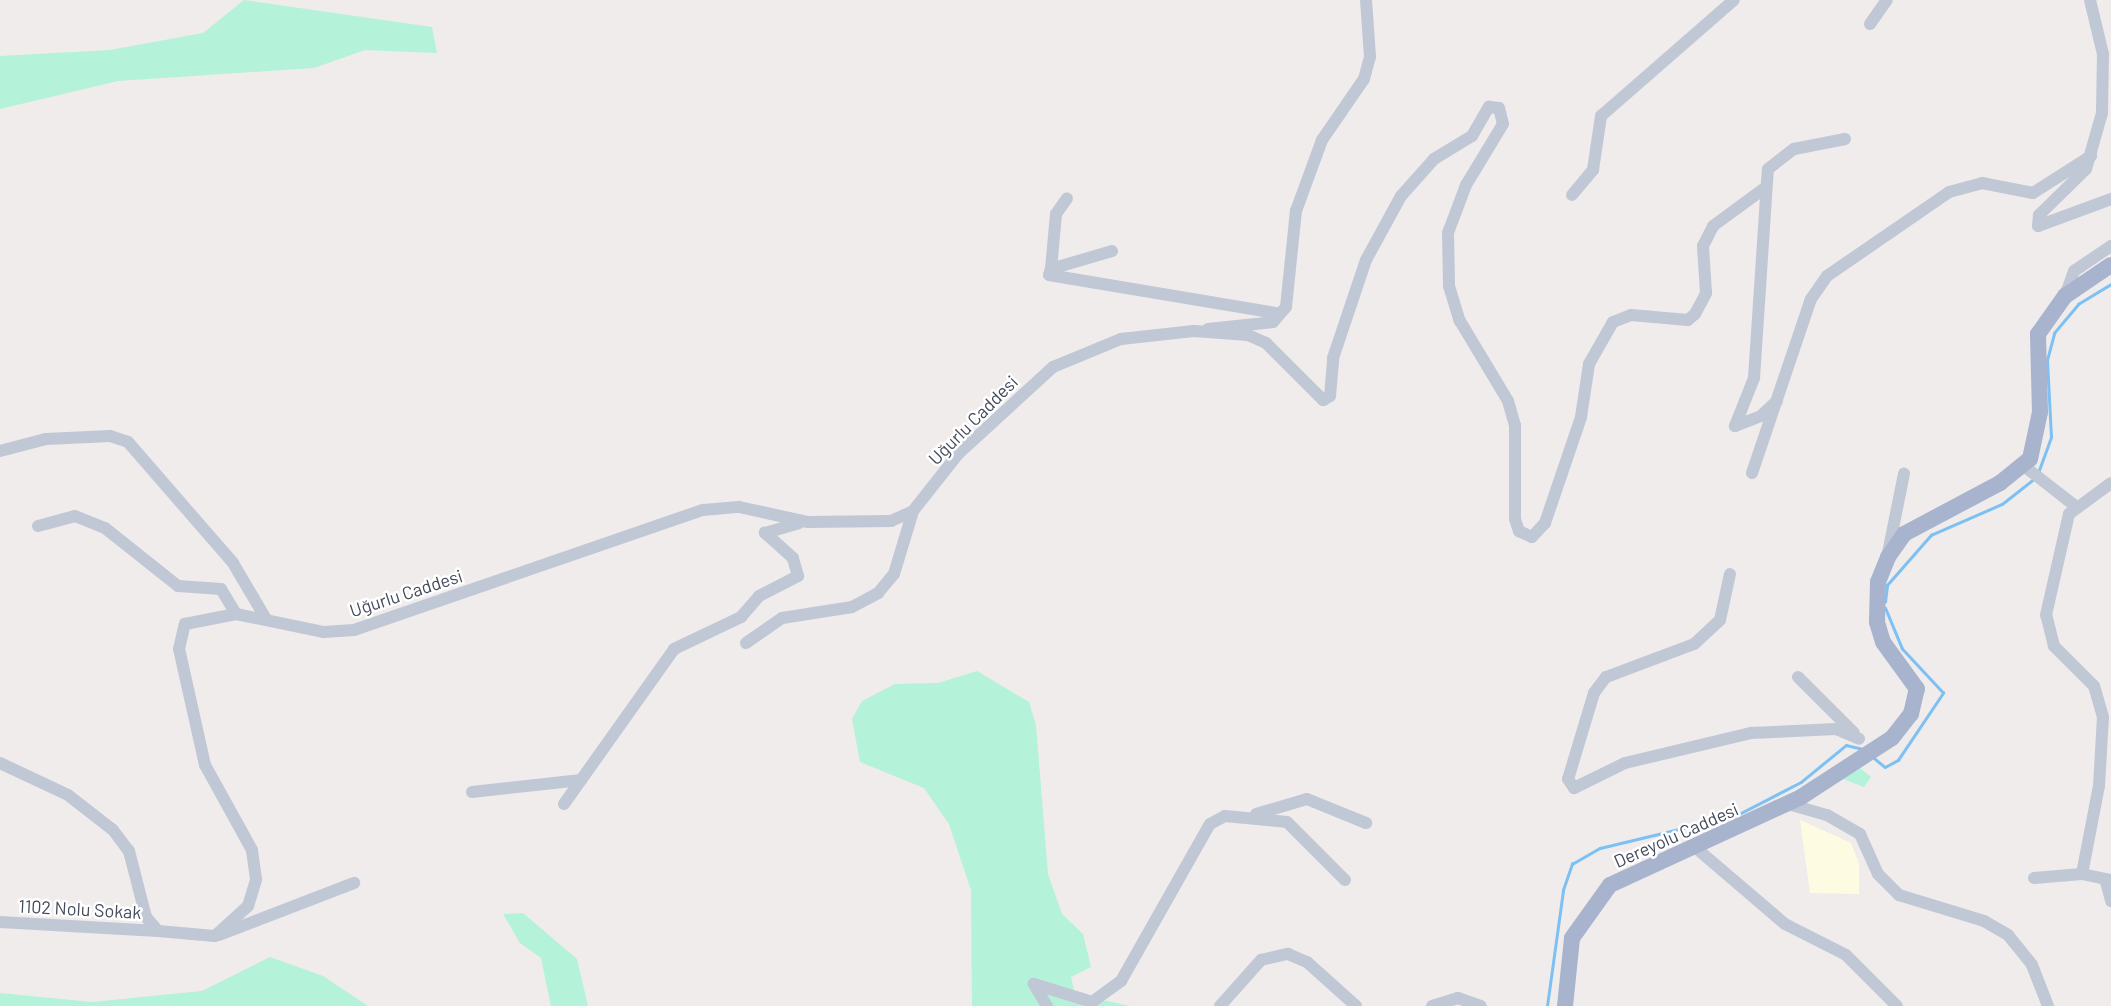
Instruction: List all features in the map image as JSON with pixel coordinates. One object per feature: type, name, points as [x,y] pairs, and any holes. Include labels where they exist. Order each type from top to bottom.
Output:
[{"type":"main road","points":[[1888,557],[1903,534],[2028,469],[2039,429],[2038,334],[2064,296],[2111,265]]},
{"type":"main road","name":"Dereyolu Caddesi","points":[[1565,1006],[1572,938],[1610,885],[1788,804],[1892,738],[1918,699],[1913,677],[1883,642],[1877,622],[1878,582],[1888,557]]},
{"type":"street","points":[[1203,331],[1219,323],[1273,322],[1284,310],[1296,211],[1322,140],[1364,79],[1370,57],[1366,0]]},
{"type":"street","points":[[1572,195],[1593,170],[1601,116],[1734,0]]},
{"type":"street","points":[[1870,24],[1887,0]]},
{"type":"street","points":[[2090,0],[2103,65],[2102,113],[2086,169],[2039,215],[2038,226],[2111,199]]},
{"type":"street","points":[[1203,331],[1266,342],[1314,394],[1323,400],[1331,396],[1346,317],[1401,196],[1434,159],[1472,136],[1489,107],[1499,108],[1499,133],[1466,185],[1448,233],[1449,285],[1460,321],[1508,401],[1515,425],[1515,519],[1520,531],[1532,537],[1545,523],[1581,417],[1589,364],[1612,321],[1631,315],[1688,320],[1695,314],[1706,293],[1703,246],[1713,226],[1765,187]]},
{"type":"street","points":[[1779,398],[1761,416],[1735,426],[1754,377],[1768,169],[1780,157],[1845,139]]},
{"type":"street","points":[[1752,473],[1811,299],[1827,276],[1949,192],[1982,183],[2033,193],[2091,156]]},
{"type":"street","points":[[1067,198],[1056,214],[1049,275],[1060,279],[1111,283],[1271,316],[1284,310]]},
{"type":"street","points":[[2064,296],[2074,271],[2111,246]]},
{"type":"street","points":[[1051,269],[1112,251]]},
{"type":"street","name":"Uğurlu Caddesi","points":[[215,936],[248,906],[256,879],[252,850],[205,765],[179,633],[200,619],[236,614],[324,632],[354,630],[703,510],[739,507],[802,521],[891,521],[913,511],[958,454],[1053,367],[1121,339],[1203,331]]},
{"type":"street","points":[[0,451],[46,439],[110,436],[128,442],[233,563],[266,619]]},
{"type":"street","points":[[2028,469],[2074,505]]},
{"type":"street","points":[[1888,557],[1904,474]]},
{"type":"street","points":[[2082,874],[2099,786],[2103,717],[2094,686],[2054,646],[2046,615],[2074,505],[2111,483]]},
{"type":"street","points":[[746,643],[782,618],[852,607],[878,593],[894,574],[913,511]]},
{"type":"street","points":[[38,526],[75,516],[105,528],[178,586],[221,589],[236,614]]},
{"type":"street","points":[[564,804],[674,649],[741,617],[758,596],[799,576],[793,558],[765,533],[802,521]]},
{"type":"street","points":[[1730,574],[1720,620],[1694,644],[1606,677],[1594,693],[1569,779],[1574,788],[1625,763],[1751,733],[1836,729],[1859,738]]},
{"type":"street","points":[[1798,677],[1859,738],[1865,755]]},
{"type":"street","points":[[0,763],[68,795],[113,830],[129,851],[146,917],[158,931],[215,936],[355,883]]},
{"type":"street","points":[[472,792],[581,780]]},
{"type":"street","points":[[1252,816],[1307,799],[1366,823]]},
{"type":"street","points":[[1788,804],[1827,815],[1860,834],[1878,874],[1899,895],[1984,921],[2008,935],[2032,965],[2048,1006]]},
{"type":"street","points":[[1047,1006],[1034,984],[1092,1002],[1121,981],[1210,824],[1226,816],[1252,816],[1302,831],[1345,880]]},
{"type":"street","points":[[1696,848],[1785,924],[1846,955],[1897,1006]]},
{"type":"street","points":[[2034,878],[2082,874],[2109,881],[2111,901]]},
{"type":"street","name":"1102 Nolu Sokak","points":[[0,922],[158,931]]},
{"type":"street","points":[[1220,1006],[1261,960],[1288,954],[1307,962],[1356,1006]]},
{"type":"street","points":[[1432,1006],[1458,998],[1481,1006]]},
{"type":"shaded area","points":[[1800,820],[1851,843],[1859,864],[1859,894],[1810,893]]},
{"type":"green space","points":[[244,0],[432,27],[437,53],[365,50],[314,68],[118,81],[0,109],[0,56],[110,50],[203,33]]},
{"type":"green space","points":[[977,671],[1029,702],[1036,725],[1048,874],[1062,914],[1083,934],[1091,967],[1071,977],[1075,994],[1130,1006],[972,1006],[971,890],[949,824],[924,788],[860,762],[852,719],[862,701],[895,684],[938,683]]},
{"type":"green space","points":[[1856,765],[1871,777],[1864,787],[1838,777]]},
{"type":"green space","points":[[523,913],[577,959],[588,1006],[551,1006],[541,958],[520,943],[503,914]]},
{"type":"green space","points":[[270,957],[323,976],[368,1006],[0,1006],[0,993],[92,1002],[202,991]]},
{"type":"waterway","points":[[2038,473],[2051,437],[2047,360],[2054,333],[2078,304],[2111,284]]},
{"type":"waterway","points":[[1885,602],[1887,585],[1931,535],[2002,504],[2035,478]]},
{"type":"waterway","points":[[1874,758],[1885,767],[1898,760],[1943,693],[1902,649],[1885,608]]},
{"type":"waterway","points":[[1547,1006],[1563,890],[1572,864],[1600,848],[1737,815],[1801,782],[1846,745],[1863,749]]}]
